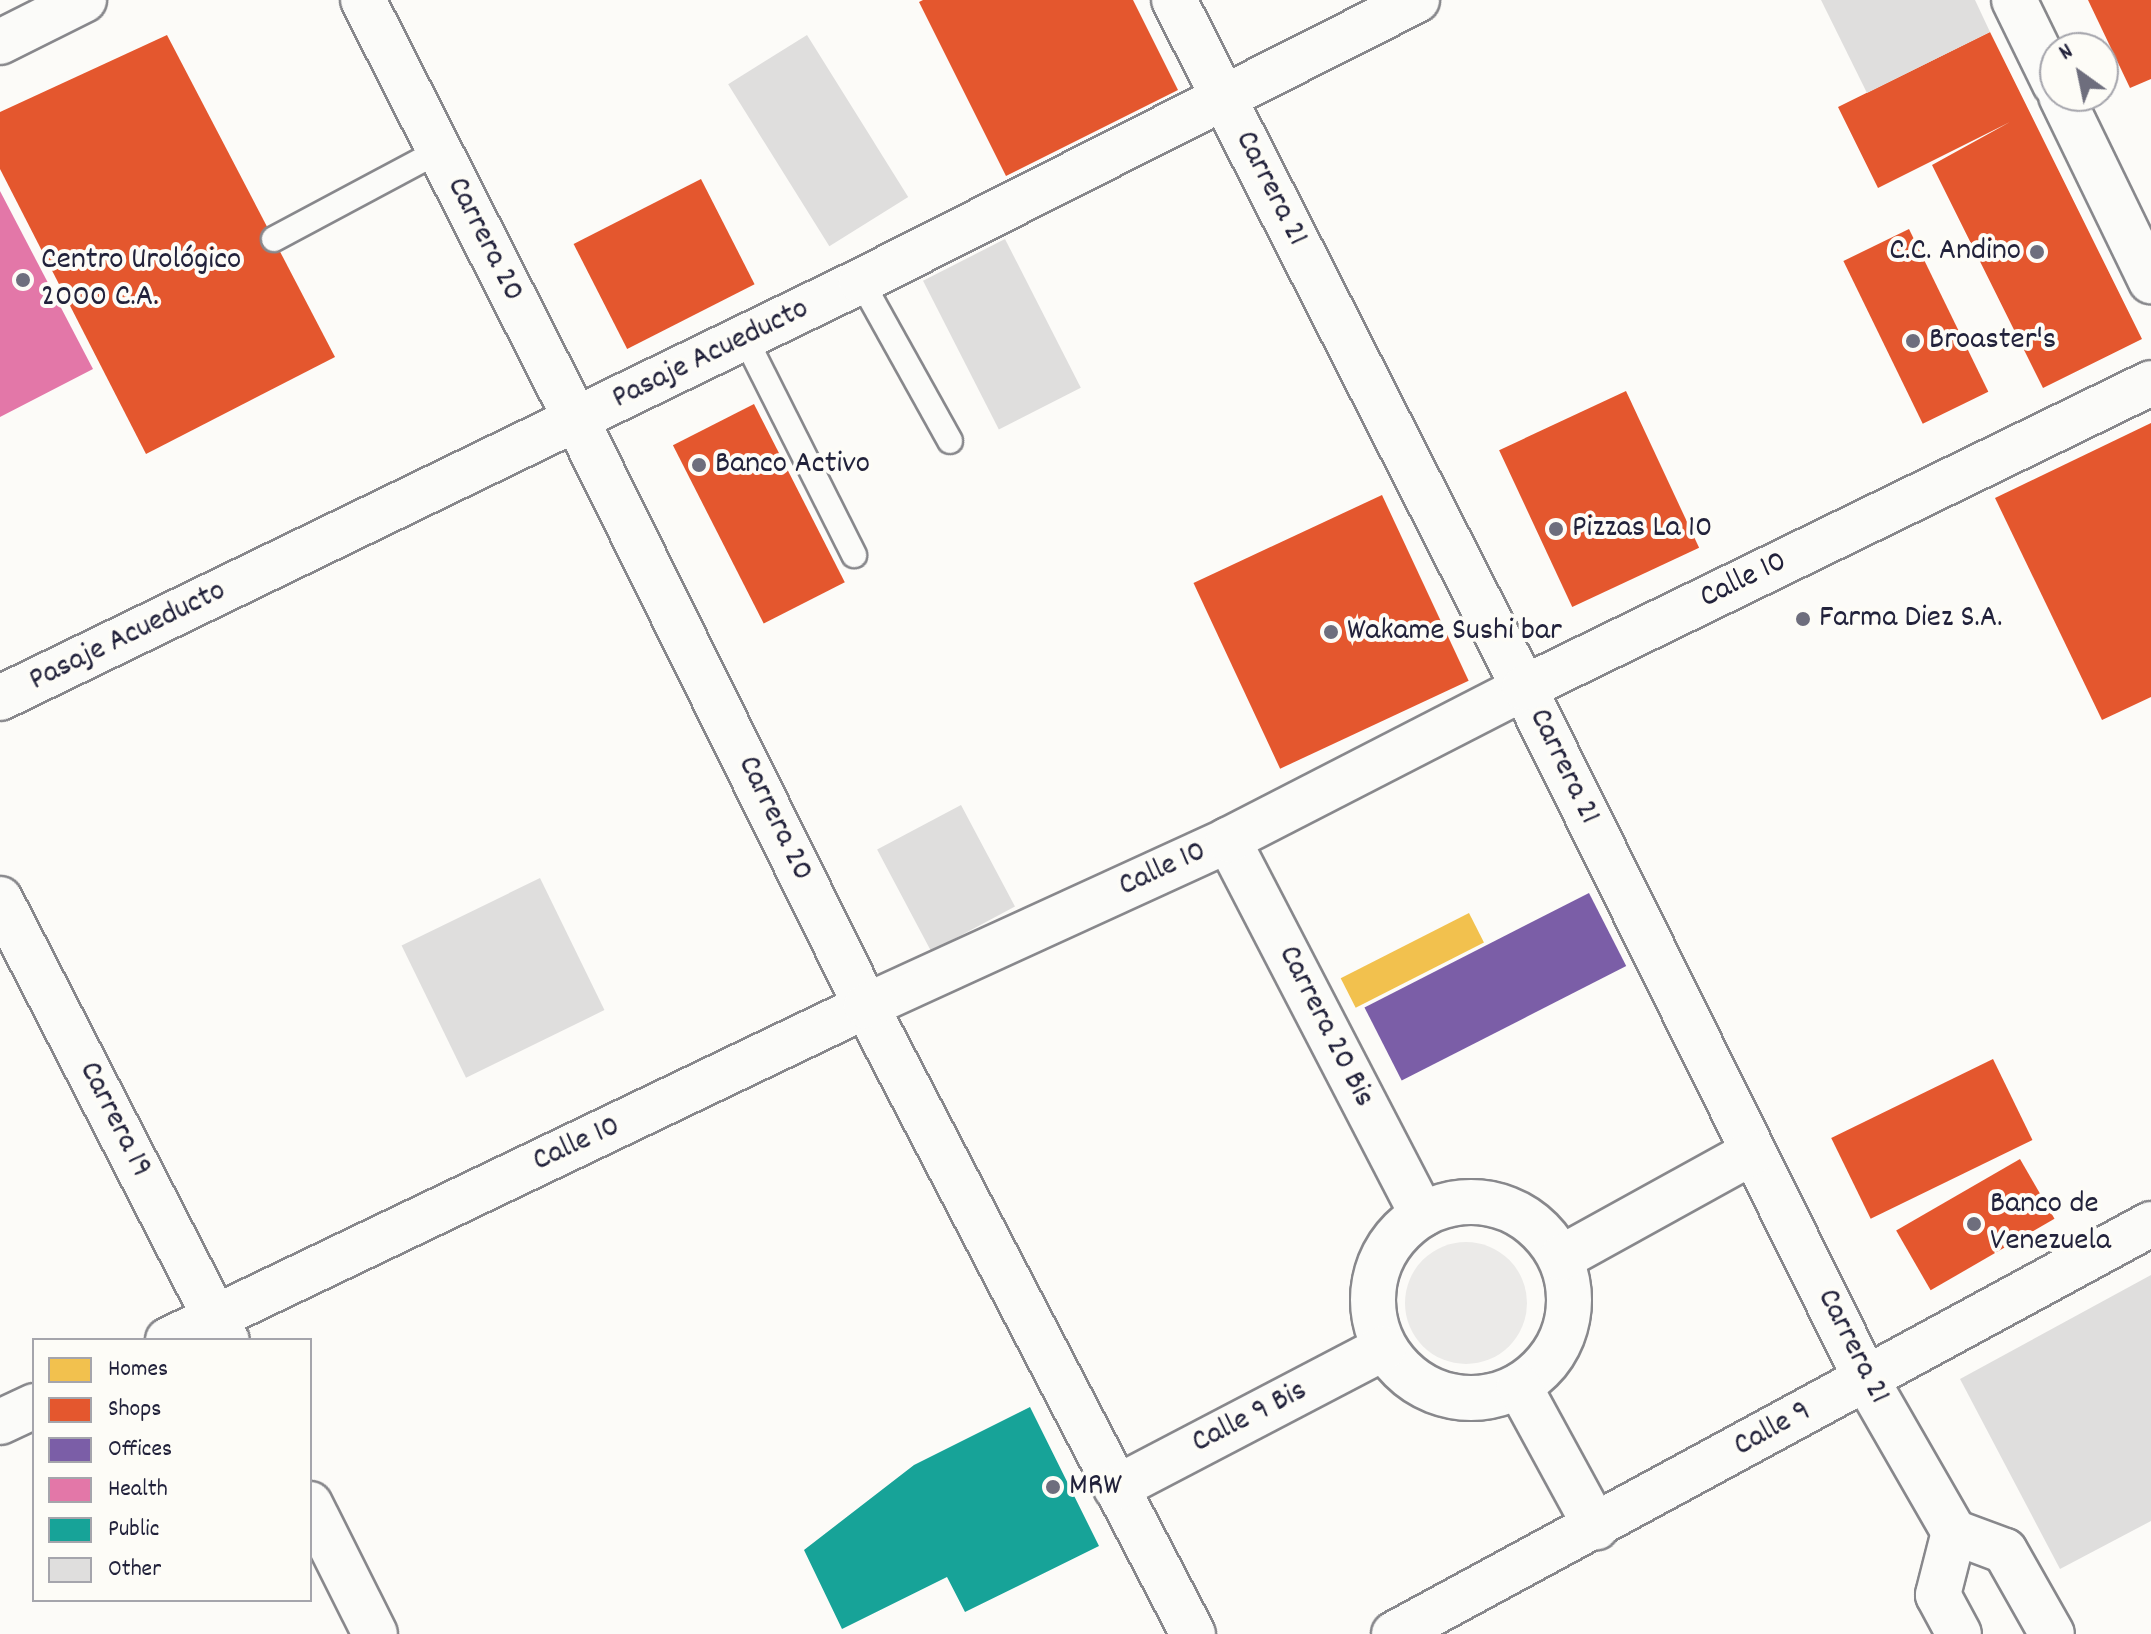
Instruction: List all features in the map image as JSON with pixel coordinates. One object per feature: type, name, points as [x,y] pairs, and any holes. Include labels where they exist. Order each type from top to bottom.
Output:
[{"type":"street","points":[[0,42],[84,0]]},
{"type":"street","name":"Carrera 20","points":[[363,0],[577,421],[866,1006],[1193,1634]]},
{"type":"street","name":"Carrera 21","points":[[1174,0],[1524,688],[1866,1379],[1954,1532]]},
{"type":"street","name":"Pasaje Acueducto","points":[[0,698],[577,421],[1417,0]]},
{"type":"street","points":[[2014,0],[2039,51]]},
{"type":"street","points":[[2069,112],[2151,281]]},
{"type":"street","name":"Calle 10","points":[[177,1338],[221,1328],[866,1006],[1228,840],[1524,688],[2151,383]]},
{"type":"street","name":"Carrera 20 Bis","points":[[1228,840],[1422,1215]]},
{"type":"street","name":"Carrera 19","points":[[0,899],[221,1328]]},
{"type":"street","points":[[1561,1258],[1753,1152]]},
{"type":"street","points":[[1452,1203],[1485,1203],[1516,1211],[1542,1231],[1561,1258],[1569,1286],[1568,1315],[1560,1343],[1542,1368],[1519,1386],[1495,1395],[1469,1399],[1444,1395],[1420,1385],[1399,1369],[1384,1348],[1375,1324],[1372,1299],[1376,1274],[1401,1230],[1422,1215],[1452,1203]]},
{"type":"street","name":"Calle 9","points":[[1394,1634],[2151,1224]]},
{"type":"street","name":"Calle 9 Bis","points":[[1116,1488],[1384,1348]]},
{"type":"street","points":[[1519,1386],[1596,1527]]},
{"type":"street","points":[[0,1422],[32,1407]]},
{"type":"street","points":[[312,1508],[375,1634]]},
{"type":"street","points":[[1959,1634],[1938,1595],[1954,1532],[2005,1551],[2052,1634]]},
{"type":"lane","points":[[274,239],[439,151]]},
{"type":"lane","points":[[861,281],[950,441]]},
{"type":"lane","points":[[745,338],[854,555]]},
{"type":"shaded area","points":[[1466,1242],[1489,1247],[1509,1260],[1522,1280],[1527,1303],[1522,1326],[1509,1346],[1489,1359],[1466,1364],[1443,1359],[1423,1346],[1410,1326],[1405,1303],[1410,1280],[1423,1260],[1443,1247]]},
{"type":"building: Homes","points":[[1469,913],[1484,942],[1356,1008],[1341,978]]},
{"type":"building: Shops","points":[[1133,0],[1178,90],[1006,176],[919,2]]},
{"type":"building: Shops","points":[[2088,0],[2151,0],[2151,79],[2130,88],[2119,65],[2119,32],[2103,32]]},
{"type":"building: Shops","name":"C.C. Andino","points":[[1990,32],[2142,339],[2043,388],[1932,165],[2010,122],[1878,188],[1838,107]]},
{"type":"building: Shops","points":[[167,35],[335,357],[146,454],[0,169],[0,112]]},
{"type":"building: Shops","points":[[701,179],[755,284],[627,349],[574,244]]},
{"type":"building: Shops","points":[[1909,229],[1988,392],[1923,424],[1843,261]]},
{"type":"building: Shops","points":[[1626,391],[1699,548],[1572,607],[1499,450]]},
{"type":"building: Shops","points":[[754,404],[845,582],[764,624],[673,445]]},
{"type":"building: Shops","points":[[2151,423],[2151,697],[2102,720],[1995,498]]},
{"type":"building: Shops","name":"Wakame Sushi bar","points":[[1382,495],[1469,681],[1280,769],[1193,583]]},
{"type":"building: Shops","points":[[1993,1059],[2032,1140],[1871,1219],[1831,1138]]},
{"type":"building: Shops","name":"Banco de Venezuela","points":[[2020,1159],[2054,1219],[1931,1290],[1896,1230]]},
{"type":"building: Offices","points":[[1589,893],[1626,966],[1402,1080],[1364,1007]]},
{"type":"building: Health","name":"Centro Urológico 2000 C.A.","points":[[0,191],[93,369],[0,417]]},
{"type":"building: Public","points":[[1030,1407],[1099,1546],[965,1612],[947,1577],[842,1629],[804,1550],[914,1465]]},
{"type":"building: Other","points":[[1821,0],[1975,0],[1990,32],[1867,93]]},
{"type":"building: Other","points":[[807,35],[908,197],[829,246],[728,84]]},
{"type":"building: Other","points":[[1005,239],[1081,388],[999,430],[923,281]]},
{"type":"building: Other","points":[[961,805],[1015,907],[931,951],[877,850]]},
{"type":"building: Other","points":[[540,878],[604,1010],[466,1078],[402,946]]},
{"type":"building: Other","points":[[2151,1275],[2151,1521],[2060,1569],[1960,1379]]},
{"type":"place","name":"C.C. Andino","points":[[2037,252]]},
{"type":"place","name":"Centro Urológico 2000 C.A.","points":[[23,280]]},
{"type":"place","name":"Broaster's","points":[[1913,341]]},
{"type":"place","name":"Banco Activo","points":[[699,465]]},
{"type":"place","name":"Pizzas La 10","points":[[1556,529]]},
{"type":"place","name":"Farma Diez S.A.","points":[[1803,619]]},
{"type":"place","name":"Wakame Sushi bar","points":[[1331,632]]},
{"type":"place","name":"Banco de Venezuela","points":[[1974,1224]]},
{"type":"place","name":"MRW","points":[[1053,1487]]}]
